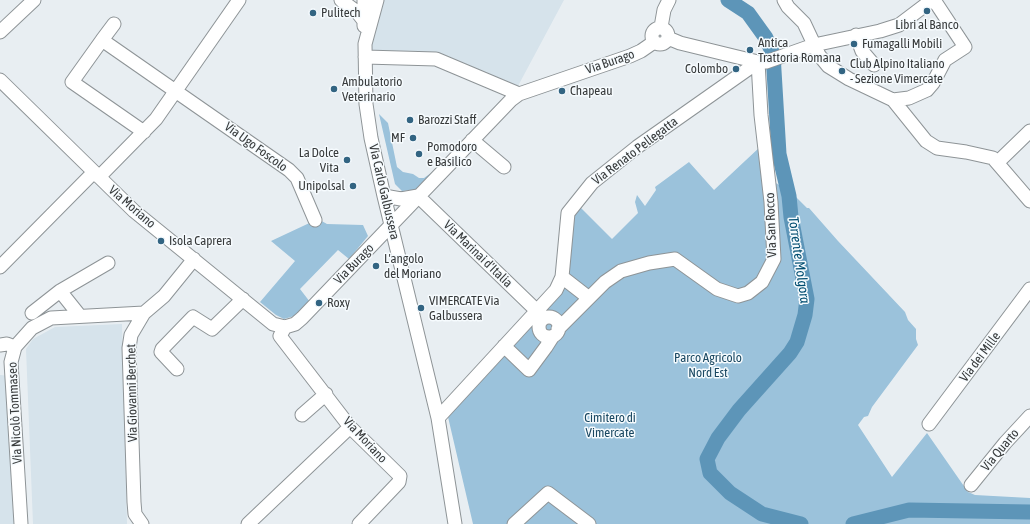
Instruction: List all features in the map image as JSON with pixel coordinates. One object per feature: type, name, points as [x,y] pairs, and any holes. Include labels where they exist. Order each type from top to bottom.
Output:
[{"type":"street","points":[[2,32],[34,0]]},
{"type":"street","points":[[0,267],[90,176],[97,175],[156,119],[239,0]]},
{"type":"street","points":[[342,0],[352,2],[360,0]]},
{"type":"street","points":[[342,0],[361,16],[364,21]]},
{"type":"street","points":[[364,0],[365,44]]},
{"type":"street","name":"Via Carlo Galbussera","points":[[377,0],[365,44],[366,104],[371,138],[438,418],[455,524]]},
{"type":"street","points":[[668,0],[664,10],[665,33],[680,43],[762,62],[814,45],[856,35],[880,32],[898,25],[930,1],[965,46],[945,60],[934,83],[927,90],[909,98],[893,100]]},
{"type":"street","points":[[784,0],[788,7],[804,23],[818,56],[828,66],[849,79],[893,100],[926,141],[937,148],[993,158],[1030,201]]},
{"type":"street","points":[[114,24],[72,82],[144,132]]},
{"type":"street","name":"Via Burago","points":[[285,327],[295,324],[302,318],[496,114],[519,94],[641,51],[654,42],[652,32],[656,28],[665,33]]},
{"type":"street","points":[[856,35],[862,51],[870,63]]},
{"type":"street","name":"Via Ugo Foscolo","points":[[102,40],[289,170],[297,178],[315,220]]},
{"type":"street","points":[[365,57],[436,59],[519,94]]},
{"type":"street","name":"Via Renato Pellegatta","points":[[438,418],[504,346],[539,316],[556,290],[562,277],[568,213],[592,183],[638,147],[762,62]]},
{"type":"street","name":"Via San Rocco","points":[[504,346],[528,370],[546,347],[555,332],[565,324],[606,282],[621,271],[666,259],[675,259],[717,289],[738,296],[748,293],[762,282],[774,259],[771,202],[761,115],[762,62]]},
{"type":"street","name":"Via Moriano","points":[[0,80],[134,211],[193,257],[273,324],[285,327],[280,336],[350,427],[399,475],[399,480],[395,486],[359,524]]},
{"type":"street","points":[[998,162],[1030,131]]},
{"type":"street","points":[[472,140],[504,167]]},
{"type":"street","points":[[384,196],[401,199],[418,196]]},
{"type":"street","name":"Via Marinai d'Italia","points":[[418,196],[539,316]]},
{"type":"street","points":[[144,313],[193,257]]},
{"type":"street","points":[[32,313],[60,291],[108,263]]},
{"type":"street","points":[[562,277],[589,298]]},
{"type":"street","name":"Via dei Mille","points":[[929,424],[1030,289]]},
{"type":"street","points":[[60,291],[80,316]]},
{"type":"street","points":[[177,369],[161,352],[162,349],[193,317],[197,317],[207,327],[212,329],[243,299]]},
{"type":"street","name":"Via Nicolò Tommaseo","points":[[21,524],[11,362],[15,348],[26,333],[44,320],[80,316],[144,313]]},
{"type":"street","name":"Via Giovanni Berchet","points":[[142,524],[135,514],[134,502],[129,348],[131,335],[144,313]]},
{"type":"street","points":[[539,316],[553,318],[557,323],[555,332]]},
{"type":"street","points":[[0,345],[7,344],[15,348]]},
{"type":"street","points":[[302,415],[326,394]]},
{"type":"street","name":"Via Quarto","points":[[971,485],[1005,443],[1030,416]]},
{"type":"street","points":[[248,524],[350,427]]},
{"type":"street","points":[[514,524],[548,493],[589,524]]},
{"type":"street","points":[[452,502],[464,524]]},
{"type":"shaded area","points":[[384,0],[564,0],[518,86],[443,57],[374,53],[371,47],[371,37]]},
{"type":"shaded area","points":[[122,324],[127,524],[33,524],[26,349],[33,339],[55,327]]},
{"type":"shaded area","points":[[0,375],[11,376],[15,524],[0,524]]},
{"type":"green space","points":[[379,114],[388,123],[397,167],[403,172],[413,174],[419,178],[424,178],[431,173],[426,182],[415,190],[402,191],[395,184]]},
{"type":"green space","name":"Parco Agricolo Nord Est","points":[[761,146],[765,176],[793,194],[807,208],[809,208],[905,312],[908,320],[916,329],[916,339],[918,345],[872,407],[868,416],[864,417],[858,425],[892,477],[927,433],[968,492],[975,495],[1030,498],[1030,524],[473,524],[448,417],[450,410],[568,285],[571,221],[579,206],[612,239],[638,213],[635,202],[637,195],[645,206],[656,190],[655,187],[689,162],[714,190]]},
{"type":"green space","points":[[318,219],[327,224],[363,225],[368,236],[349,259],[338,250],[300,289],[310,302],[294,316],[284,319],[276,315],[260,302],[295,261],[271,241]]},
{"type":"waterway","name":"Torrente Molgora","points":[[728,0],[748,13],[766,38],[773,54],[779,154],[789,196],[791,217],[807,299],[805,315],[797,342],[790,353],[739,410],[718,438],[707,459],[710,473],[730,493],[762,514],[801,524]]},
{"type":"waterway","name":"Torrente Molgora","points":[[853,524],[909,510],[1030,512]]},
{"type":"place","name":"Libri al Banco","points":[[927,11]]},
{"type":"place","name":"Pulitech","points":[[313,13]]},
{"type":"place","name":"Fumagalli Mobili","points":[[854,44]]},
{"type":"place","name":"Antica Trattoria Romana","points":[[750,50]]},
{"type":"place","name":"Colombo","points":[[736,69]]},
{"type":"place","name":"Club Alpino Italiano - Sezione Vimercate","points":[[842,71]]},
{"type":"place","name":"Ambulatorio Veterinario","points":[[334,89]]},
{"type":"place","name":"Chapeau","points":[[562,91]]},
{"type":"place","name":"Barozzi Staff","points":[[410,120]]},
{"type":"place","name":"MF","points":[[413,138]]},
{"type":"place","name":"Pomodoro e Basilico","points":[[419,154]]},
{"type":"place","name":"La Dolce Vita","points":[[347,160]]},
{"type":"place","name":"Unipolsal","points":[[353,186]]},
{"type":"place","name":"Isola Caprera","points":[[161,241]]},
{"type":"place","name":"L'angolo del Moriano","points":[[376,266]]},
{"type":"place","name":"Roxy","points":[[319,303]]},
{"type":"place","name":"VIMERCATE Via Galbussera","points":[[421,308]]},
{"type":"park label","name":"Cimitero di Vimercate","points":[[610,426]]}]
